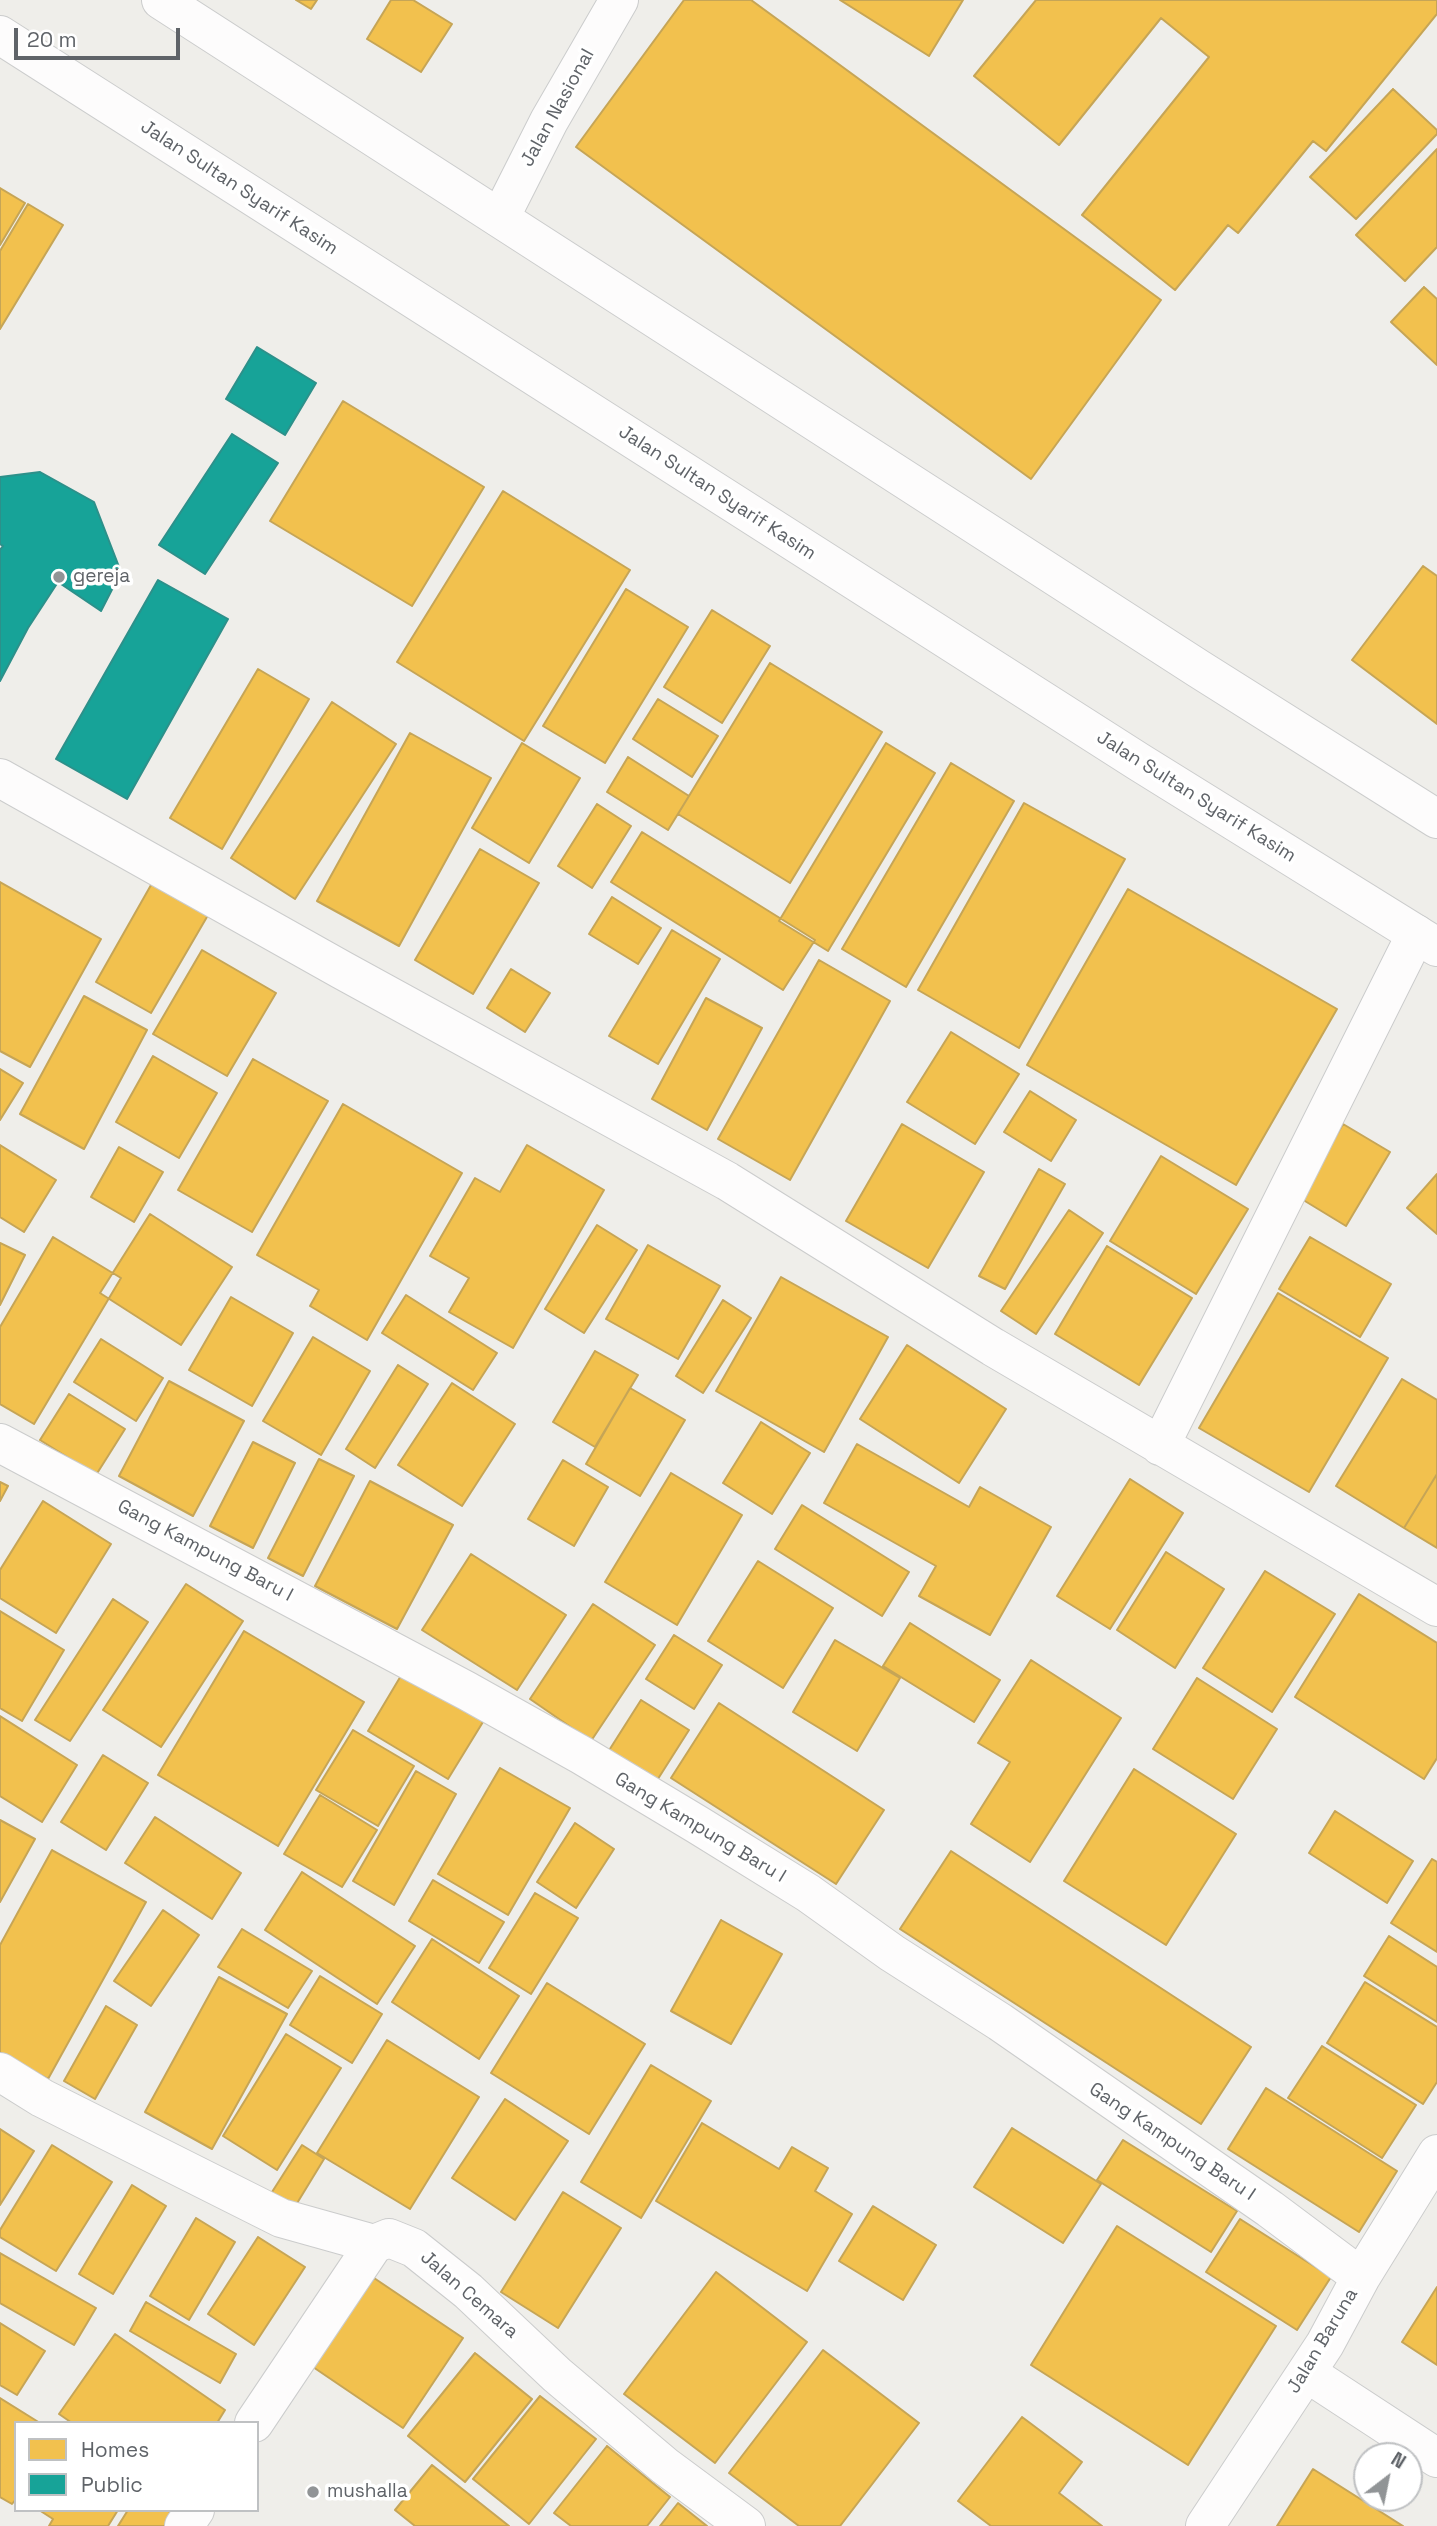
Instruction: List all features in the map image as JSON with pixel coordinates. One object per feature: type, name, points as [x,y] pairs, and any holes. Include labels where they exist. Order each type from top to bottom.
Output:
[{"type":"street","points":[[161,0],[1199,670],[1437,819]]},
{"type":"street","name":"Jalan Nasional","points":[[500,218],[549,121],[619,0]]},
{"type":"street","name":"Jalan Sultan Syarif Kasim","points":[[0,35],[1139,762],[1426,941]]},
{"type":"street","points":[[0,778],[727,1181],[993,1347],[1437,1607]]},
{"type":"street","points":[[1160,1446],[1426,941]]},
{"type":"street","name":"Gang Kampung Baru I","points":[[0,1443],[467,1691],[698,1825],[808,1894],[892,1953],[1000,2022],[1270,2209],[1361,2277]]},
{"type":"street","name":"Jalan Cemara","points":[[0,2072],[42,2098],[281,2218],[374,2244],[388,2238],[414,2248],[468,2291],[557,2375],[666,2466],[746,2526]]},
{"type":"street","name":"Jalan Baruna","points":[[1205,2526],[1307,2373],[1361,2277],[1437,2154]]},
{"type":"street","points":[[255,2421],[374,2244]]},
{"type":"street","points":[[1307,2373],[1437,2458]]},
{"type":"building: Homes","points":[[296,0],[317,0],[311,9]]},
{"type":"building: Homes","points":[[391,0],[413,0],[452,24],[421,72],[367,39]]},
{"type":"building: Homes","points":[[684,0],[751,0],[1161,300],[1031,479],[576,147]]},
{"type":"building: Homes","points":[[840,0],[963,0],[929,56]]},
{"type":"building: Homes","points":[[1036,0],[1437,0],[1437,14],[1326,151],[1313,141],[1238,233],[1228,225],[1175,290],[1082,215],[1209,57],[1161,18],[1059,145],[974,76]]},
{"type":"building: Homes","points":[[1393,89],[1437,130],[1437,134],[1356,219],[1310,177]]},
{"type":"building: Homes","points":[[1437,149],[1437,247],[1405,281],[1356,235]]},
{"type":"building: Homes","points":[[0,188],[25,203],[0,245]]},
{"type":"building: Homes","points":[[28,204],[63,225],[0,329],[0,251]]},
{"type":"building: Homes","points":[[1424,287],[1437,299],[1437,365],[1391,322]]},
{"type":"building: Homes","points":[[343,401],[484,487],[412,606],[270,521]]},
{"type":"building: Homes","points":[[503,491],[630,570],[524,741],[397,662]]},
{"type":"building: Homes","points":[[1423,566],[1437,576],[1437,724],[1352,660]]},
{"type":"building: Homes","points":[[626,589],[688,627],[605,763],[543,726]]},
{"type":"building: Homes","points":[[712,610],[770,646],[722,723],[664,687]]},
{"type":"building: Homes","points":[[770,663],[882,732],[790,883],[678,814]]},
{"type":"building: Homes","points":[[258,669],[309,699],[222,849],[170,818]]},
{"type":"building: Homes","points":[[658,699],[718,736],[692,777],[633,739]]},
{"type":"building: Homes","points":[[332,702],[396,744],[295,899],[231,858]]},
{"type":"building: Homes","points":[[410,733],[491,778],[399,946],[317,901]]},
{"type":"building: Homes","points":[[522,743],[580,778],[529,863],[472,828]]},
{"type":"building: Homes","points":[[886,743],[935,773],[828,951],[779,921]]},
{"type":"building: Homes","points":[[628,757],[689,796],[668,830],[607,792]]},
{"type":"building: Homes","points":[[951,763],[1014,801],[906,987],[842,949]]},
{"type":"building: Homes","points":[[1024,803],[1125,859],[1019,1048],[918,990]]},
{"type":"building: Homes","points":[[597,804],[631,826],[592,888],[558,866]]},
{"type":"building: Homes","points":[[642,832],[815,940],[783,990],[611,882]]},
{"type":"building: Homes","points":[[480,849],[539,883],[473,994],[415,960]]},
{"type":"building: Homes","points":[[155,878],[211,910],[151,1013],[96,982]]},
{"type":"building: Homes","points":[[0,882],[101,939],[30,1067],[0,1051]]},
{"type":"building: Homes","points":[[1128,889],[1337,1009],[1236,1185],[1027,1065]]},
{"type":"building: Homes","points":[[612,897],[661,928],[638,964],[589,934]]},
{"type":"building: Homes","points":[[672,930],[720,959],[658,1064],[609,1036]]},
{"type":"building: Homes","points":[[202,950],[276,993],[227,1076],[153,1034]]},
{"type":"building: Homes","points":[[819,960],[890,1001],[790,1180],[718,1139]]},
{"type":"building: Homes","points":[[511,969],[550,993],[525,1032],[487,1008]]},
{"type":"building: Homes","points":[[84,996],[147,1030],[84,1149],[20,1114]]},
{"type":"building: Homes","points":[[706,998],[762,1028],[707,1130],[652,1099]]},
{"type":"building: Homes","points":[[951,1032],[1019,1074],[975,1144],[907,1102]]},
{"type":"building: Homes","points":[[153,1056],[217,1093],[179,1158],[116,1122]]},
{"type":"building: Homes","points":[[253,1059],[328,1101],[252,1232],[178,1190]]},
{"type":"building: Homes","points":[[0,1069],[23,1083],[0,1120]]},
{"type":"building: Homes","points":[[1030,1091],[1076,1120],[1051,1161],[1004,1132]]},
{"type":"building: Homes","points":[[343,1104],[462,1173],[367,1340],[310,1306],[319,1290],[257,1255]]},
{"type":"building: Homes","points":[[902,1124],[984,1172],[928,1268],[846,1221]]},
{"type":"building: Homes","points":[[1343,1124],[1390,1152],[1346,1226],[1300,1198]]},
{"type":"building: Homes","points":[[0,1145],[56,1180],[24,1232],[0,1217]]},
{"type":"building: Homes","points":[[527,1145],[604,1190],[513,1348],[449,1312],[469,1278],[430,1256],[475,1178],[500,1192]]},
{"type":"building: Homes","points":[[119,1147],[163,1172],[134,1222],[91,1197]]},
{"type":"building: Homes","points":[[1161,1156],[1248,1209],[1196,1294],[1110,1241]]},
{"type":"building: Homes","points":[[1039,1169],[1065,1184],[1005,1289],[979,1276]]},
{"type":"building: Homes","points":[[1437,1174],[1437,1234],[1407,1208]]},
{"type":"building: Homes","points":[[1069,1210],[1103,1233],[1036,1334],[1001,1311]]},
{"type":"building: Homes","points":[[150,1214],[232,1267],[181,1345],[100,1293]]},
{"type":"building: Homes","points":[[597,1225],[637,1250],[584,1333],[545,1309]]},
{"type":"building: Homes","points":[[53,1237],[121,1278],[34,1424],[0,1404],[0,1327]]},
{"type":"building: Homes","points":[[1310,1237],[1391,1284],[1360,1337],[1279,1289]]},
{"type":"building: Homes","points":[[0,1243],[25,1255],[0,1305]]},
{"type":"building: Homes","points":[[648,1245],[720,1286],[678,1359],[606,1319]]},
{"type":"building: Homes","points":[[1107,1246],[1192,1298],[1139,1385],[1055,1334]]},
{"type":"building: Homes","points":[[781,1277],[888,1337],[824,1452],[716,1391]]},
{"type":"building: Homes","points":[[1278,1293],[1388,1358],[1309,1492],[1199,1428]]},
{"type":"building: Homes","points":[[406,1295],[497,1353],[473,1390],[382,1333]]},
{"type":"building: Homes","points":[[231,1297],[293,1333],[252,1406],[189,1370]]},
{"type":"building: Homes","points":[[723,1300],[751,1318],[703,1393],[676,1376]]},
{"type":"building: Homes","points":[[313,1337],[370,1371],[321,1455],[263,1421]]},
{"type":"building: Homes","points":[[101,1339],[163,1378],[136,1421],[74,1382]]},
{"type":"building: Homes","points":[[907,1345],[1006,1409],[959,1483],[860,1419]]},
{"type":"building: Homes","points":[[595,1351],[638,1375],[595,1447],[553,1422]]},
{"type":"building: Homes","points":[[398,1365],[428,1384],[375,1468],[346,1449]]},
{"type":"building: Homes","points":[[1402,1379],[1437,1400],[1437,1474],[1404,1528],[1336,1486]]},
{"type":"building: Homes","points":[[169,1381],[244,1421],[193,1516],[119,1476]]},
{"type":"building: Homes","points":[[452,1383],[515,1424],[462,1506],[398,1465]]},
{"type":"building: Homes","points":[[630,1388],[685,1420],[640,1496],[586,1464]]},
{"type":"building: Homes","points":[[69,1394],[125,1429],[96,1475],[40,1440]]},
{"type":"building: Homes","points":[[761,1422],[810,1453],[772,1514],[723,1483]]},
{"type":"building: Homes","points":[[253,1442],[295,1463],[253,1548],[210,1526]]},
{"type":"building: Homes","points":[[857,1444],[969,1507],[980,1487],[1051,1527],[990,1635],[919,1596],[936,1566],[824,1503]]},
{"type":"building: Homes","points":[[319,1459],[354,1476],[303,1576],[268,1558]]},
{"type":"building: Homes","points":[[563,1460],[608,1487],[574,1546],[528,1519]]},
{"type":"building: Homes","points":[[671,1473],[742,1515],[677,1625],[605,1582]]},
{"type":"building: Homes","points":[[1437,1474],[1437,1548],[1404,1528]]},
{"type":"building: Homes","points":[[1130,1479],[1183,1513],[1110,1629],[1057,1596]]},
{"type":"building: Homes","points":[[370,1481],[453,1525],[397,1629],[315,1586]]},
{"type":"building: Homes","points":[[0,1482],[8,1486],[0,1501]]},
{"type":"building: Homes","points":[[43,1501],[111,1544],[56,1633],[0,1598],[0,1570]]},
{"type":"building: Homes","points":[[802,1505],[909,1572],[882,1616],[775,1549]]},
{"type":"building: Homes","points":[[1166,1552],[1224,1589],[1175,1668],[1117,1630]]},
{"type":"building: Homes","points":[[471,1554],[566,1615],[517,1690],[422,1630]]},
{"type":"building: Homes","points":[[758,1561],[833,1608],[783,1688],[708,1641]]},
{"type":"building: Homes","points":[[1265,1571],[1335,1614],[1272,1712],[1203,1668]]},
{"type":"building: Homes","points":[[186,1584],[243,1621],[161,1747],[103,1710]]},
{"type":"building: Homes","points":[[1359,1594],[1437,1643],[1437,1758],[1424,1779],[1295,1697]]},
{"type":"building: Homes","points":[[113,1599],[148,1622],[70,1741],[35,1720]]},
{"type":"building: Homes","points":[[593,1604],[655,1645],[591,1741],[530,1699]]},
{"type":"building: Homes","points":[[0,1611],[64,1650],[22,1721],[0,1708]]},
{"type":"building: Homes","points":[[910,1623],[1000,1680],[974,1722],[883,1666]]},
{"type":"building: Homes","points":[[244,1631],[364,1702],[278,1846],[158,1775]]},
{"type":"building: Homes","points":[[674,1635],[722,1665],[694,1709],[646,1679]]},
{"type":"building: Homes","points":[[835,1640],[900,1678],[857,1751],[793,1712]]},
{"type":"building: Homes","points":[[1031,1660],[1121,1718],[1030,1862],[971,1824],[1010,1762],[978,1743]]},
{"type":"building: Homes","points":[[405,1669],[486,1717],[448,1779],[368,1731]]},
{"type":"building: Homes","points":[[1197,1678],[1277,1729],[1233,1799],[1153,1749]]},
{"type":"building: Homes","points":[[641,1700],[689,1730],[656,1782],[608,1752]]},
{"type":"building: Homes","points":[[719,1703],[884,1810],[836,1884],[671,1778]]},
{"type":"building: Homes","points":[[0,1716],[77,1765],[42,1822],[0,1796]]},
{"type":"building: Homes","points":[[353,1730],[414,1766],[378,1826],[316,1790]]},
{"type":"building: Homes","points":[[103,1755],[148,1783],[106,1850],[61,1822]]},
{"type":"building: Homes","points":[[500,1768],[570,1808],[508,1915],[438,1874]]},
{"type":"building: Homes","points":[[1134,1769],[1236,1834],[1166,1945],[1064,1881]]},
{"type":"building: Homes","points":[[416,1771],[456,1794],[394,1905],[353,1881]]},
{"type":"building: Homes","points":[[320,1795],[377,1830],[342,1887],[284,1854]]},
{"type":"building: Homes","points":[[1335,1811],[1413,1861],[1387,1903],[1309,1853]]},
{"type":"building: Homes","points":[[155,1817],[241,1873],[212,1919],[125,1863]]},
{"type":"building: Homes","points":[[0,1820],[35,1839],[0,1902]]},
{"type":"building: Homes","points":[[575,1823],[614,1849],[576,1908],[537,1882]]},
{"type":"building: Homes","points":[[52,1850],[146,1902],[48,2079],[0,2053],[0,1945]]},
{"type":"building: Homes","points":[[951,1851],[1251,2047],[1201,2124],[900,1929]]},
{"type":"building: Homes","points":[[1432,1859],[1437,1862],[1437,1952],[1391,1923]]},
{"type":"building: Homes","points":[[302,1872],[415,1946],[377,2004],[265,1930]]},
{"type":"building: Homes","points":[[433,1880],[504,1922],[479,1963],[409,1921]]},
{"type":"building: Homes","points":[[535,1893],[578,1918],[531,1994],[489,1968]]},
{"type":"building: Homes","points":[[163,1910],[199,1935],[151,2006],[114,1981]]},
{"type":"building: Homes","points":[[721,1920],[782,1954],[731,2044],[671,2011]]},
{"type":"building: Homes","points":[[242,1929],[312,1971],[288,2008],[218,1967]]},
{"type":"building: Homes","points":[[1389,1936],[1437,1967],[1437,2022],[1364,1976]]},
{"type":"building: Homes","points":[[432,1939],[519,1996],[479,2059],[392,2002]]},
{"type":"building: Homes","points":[[320,1976],[382,2014],[352,2063],[290,2025]]},
{"type":"building: Homes","points":[[219,1977],[287,2014],[212,2149],[145,2112]]},
{"type":"building: Homes","points":[[1365,1982],[1437,2027],[1437,2082],[1423,2104],[1327,2043]]},
{"type":"building: Homes","points":[[547,1983],[645,2044],[589,2134],[491,2073]]},
{"type":"building: Homes","points":[[106,2006],[137,2025],[95,2099],[64,2081]]},
{"type":"building: Homes","points":[[286,2034],[341,2068],[277,2170],[223,2136]]},
{"type":"building: Homes","points":[[387,2040],[479,2097],[410,2209],[317,2153]]},
{"type":"building: Homes","points":[[1322,2046],[1416,2105],[1382,2158],[1288,2098]]},
{"type":"building: Homes","points":[[651,2065],[711,2101],[641,2218],[581,2182]]},
{"type":"building: Homes","points":[[1266,2088],[1397,2171],[1359,2232],[1228,2149]]},
{"type":"building: Homes","points":[[505,2099],[568,2141],[515,2220],[452,2178]]},
{"type":"building: Homes","points":[[702,2123],[779,2169],[792,2147],[828,2168],[815,2191],[852,2214],[807,2291],[656,2201]]},
{"type":"building: Homes","points":[[1012,2128],[1101,2184],[1063,2243],[974,2187]]},
{"type":"building: Homes","points":[[0,2129],[34,2151],[0,2205]]},
{"type":"building: Homes","points":[[1123,2140],[1237,2211],[1211,2252],[1097,2180]]},
{"type":"building: Homes","points":[[52,2145],[112,2182],[56,2271],[0,2237],[0,2230]]},
{"type":"building: Homes","points":[[302,2145],[324,2159],[288,2218],[265,2203]]},
{"type":"building: Homes","points":[[132,2185],[166,2206],[113,2294],[79,2274]]},
{"type":"building: Homes","points":[[563,2192],[621,2228],[558,2328],[501,2292]]},
{"type":"building: Homes","points":[[873,2206],[936,2245],[903,2300],[839,2261]]},
{"type":"building: Homes","points":[[196,2218],[235,2242],[189,2320],[150,2296]]},
{"type":"building: Homes","points":[[1240,2219],[1331,2277],[1297,2330],[1206,2272]]},
{"type":"building: Homes","points":[[1117,2226],[1276,2326],[1188,2465],[1031,2365]]},
{"type":"building: Homes","points":[[258,2237],[305,2267],[254,2345],[208,2314]]},
{"type":"building: Homes","points":[[0,2253],[96,2308],[74,2345],[0,2303]]},
{"type":"building: Homes","points":[[716,2272],[807,2342],[715,2463],[624,2394]]},
{"type":"building: Homes","points":[[374,2278],[463,2338],[403,2428],[313,2367]]},
{"type":"building: Homes","points":[[1437,2287],[1437,2365],[1402,2342]]},
{"type":"building: Homes","points":[[146,2302],[236,2354],[220,2383],[130,2331]]},
{"type":"building: Homes","points":[[0,2323],[45,2351],[17,2395],[0,2385]]},
{"type":"building: Homes","points":[[115,2334],[225,2410],[218,2421],[69,2421],[59,2414]]},
{"type":"building: Homes","points":[[823,2350],[919,2423],[840,2526],[799,2526],[729,2473]]},
{"type":"building: Homes","points":[[475,2353],[532,2399],[465,2482],[408,2436]]},
{"type":"building: Homes","points":[[540,2396],[596,2439],[529,2524],[473,2479]]},
{"type":"building: Homes","points":[[0,2398],[37,2421],[14,2421],[14,2502],[12,2504],[0,2497]]},
{"type":"building: Homes","points":[[1022,2417],[1082,2462],[1059,2493],[1102,2526],[991,2526],[958,2501]]},
{"type":"building: Homes","points":[[607,2446],[670,2497],[647,2526],[571,2526],[554,2513]]},
{"type":"building: Homes","points":[[432,2465],[509,2526],[415,2526],[395,2510]]},
{"type":"building: Homes","points":[[1313,2469],[1353,2494],[1353,2512],[1381,2512],[1403,2526],[1277,2526]]},
{"type":"building: Homes","points":[[678,2503],[707,2526],[660,2526]]},
{"type":"building: Homes","points":[[42,2512],[117,2512],[108,2526],[49,2526],[53,2519]]},
{"type":"building: Homes","points":[[127,2512],[170,2512],[178,2518],[173,2526],[118,2526]]},
{"type":"building: Public","points":[[257,347],[316,383],[285,435],[226,399]]},
{"type":"building: Public","points":[[232,434],[278,463],[205,574],[159,545]]},
{"type":"building: Public","name":"gereja","points":[[40,472],[94,502],[121,572],[101,611],[58,582],[28,628],[0,681],[0,550],[3,546],[0,544],[0,477]]},
{"type":"building: Public","points":[[158,580],[228,619],[127,799],[56,759]]},
{"type":"place","name":"gereja","points":[[59,577]]},
{"type":"place","name":"mushalla","points":[[313,2492]]}]
